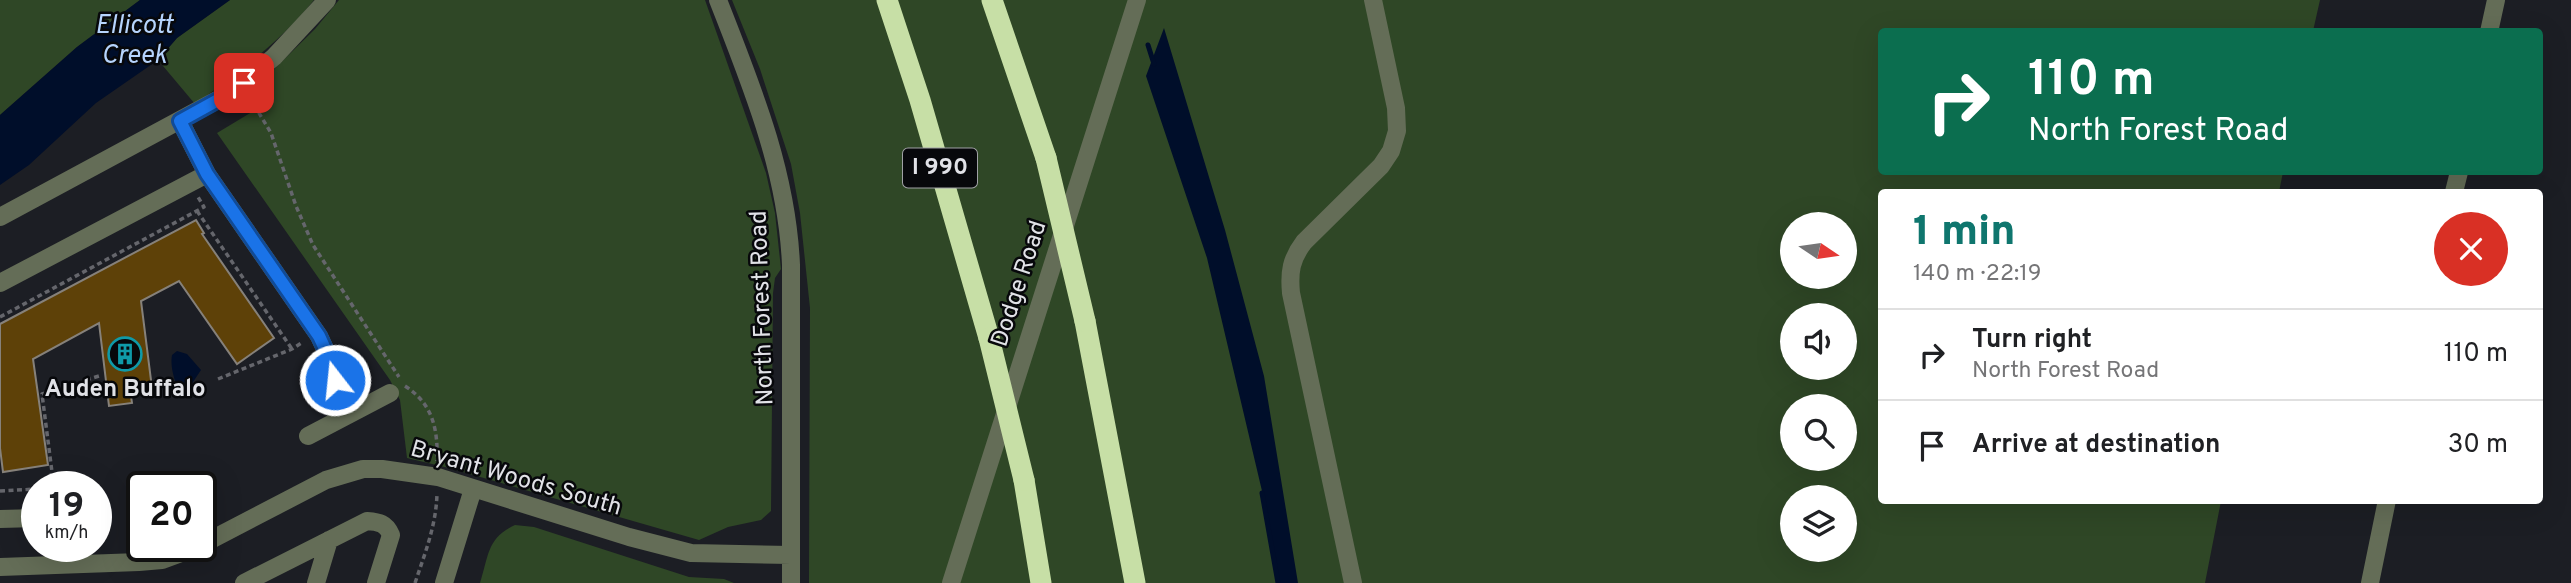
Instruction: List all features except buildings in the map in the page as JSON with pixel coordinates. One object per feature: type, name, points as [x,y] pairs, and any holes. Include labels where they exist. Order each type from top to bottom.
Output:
[{"type":"highway","name":"I 990","points":[[887,0],[920,100],[989,338],[1024,480],[1041,583]]},
{"type":"highway","points":[[992,0],[1046,158],[1085,321],[1135,583]]},
{"type":"street","points":[[0,216],[86,168],[180,121],[241,85],[291,41],[327,0]]},
{"type":"street","name":"North Forest Road","points":[[718,0],[763,119],[778,169],[787,213],[792,277],[791,583]]},
{"type":"street","name":"Dodge Road","points":[[951,583],[1137,0]]},
{"type":"street","points":[[1353,583],[1289,273],[1294,255],[1304,242],[1381,166],[1391,151],[1397,131],[1396,108],[1373,0]]},
{"type":"street","points":[[2490,28],[2496,0]]},
{"type":"street","points":[[180,121],[207,174],[322,342],[350,414]]},
{"type":"street","points":[[0,283],[207,174]]},
{"type":"street","points":[[308,436],[390,393]]},
{"type":"street","name":"Bryant Woods South","points":[[217,537],[326,480],[363,469],[409,471],[438,477],[691,553],[722,556],[791,555]]},
{"type":"street","points":[[444,583],[473,489]]},
{"type":"street","points":[[2370,583],[2387,504]]},
{"type":"street","points":[[0,519],[21,518]]},
{"type":"street","points":[[252,581],[366,521],[388,527],[391,535],[376,583]]},
{"type":"street","points":[[316,583],[329,540]]},
{"type":"street","name":"Bryant Woods South","points":[[0,567],[126,562]]},
{"type":"street","points":[[82,564],[82,583]]},
{"type":"path","points":[[241,85],[271,133],[300,217],[313,245],[404,384],[421,396],[433,419],[437,465]]},
{"type":"path","points":[[0,317],[204,207],[195,192]]},
{"type":"path","points":[[197,211],[292,349]]},
{"type":"path","points":[[99,264],[102,270]]},
{"type":"path","points":[[218,379],[292,349],[306,340]]},
{"type":"path","points":[[86,380],[99,376]]},
{"type":"path","points":[[52,471],[42,394],[60,389]]},
{"type":"path","points":[[0,491],[21,490]]},
{"type":"path","points":[[415,583],[436,517],[438,491]]},
{"type":"green space","points":[[0,0],[140,0],[77,47],[0,115]]},
{"type":"green space","points":[[230,0],[314,0],[273,43],[195,104],[158,60],[177,38]]},
{"type":"green space","points":[[339,0],[705,0],[766,173],[775,213],[781,269],[775,278],[773,293],[771,511],[761,520],[728,527],[699,540],[407,458],[400,400],[390,380],[217,133],[262,106],[252,91],[315,29]]},
{"type":"green space","points":[[732,0],[2320,0],[2314,28],[1878,28],[1878,175],[2282,175],[2280,189],[1878,189],[1878,504],[2220,504],[2205,583],[809,583],[810,308],[800,213],[791,164],[760,69]]},
{"type":"green space","points":[[515,525],[534,527],[689,577],[724,579],[734,583],[480,583],[490,548],[499,536]]},
{"type":"water","name":"Ellicott Creek","points":[[140,0],[230,0],[177,38],[158,60],[96,103],[29,165],[0,185],[0,115],[77,47]]},
{"type":"water","points":[[1164,28],[1225,230],[1264,376],[1298,583],[1278,583],[1262,491],[1207,258],[1146,76]]},
{"type":"water","points":[[177,351],[187,354],[201,370],[191,385],[182,390],[178,389],[172,368],[172,355]]},
{"type":"waterway","points":[[1148,45],[1154,64]]},
{"type":"waterway","points":[[1262,493],[1278,583]]},
{"type":"place","name":"Auden Buffalo","points":[[125,354]]},
{"type":"route","points":[[244,83],[180,121],[207,174],[319,336],[332,364],[335,380]]}]
